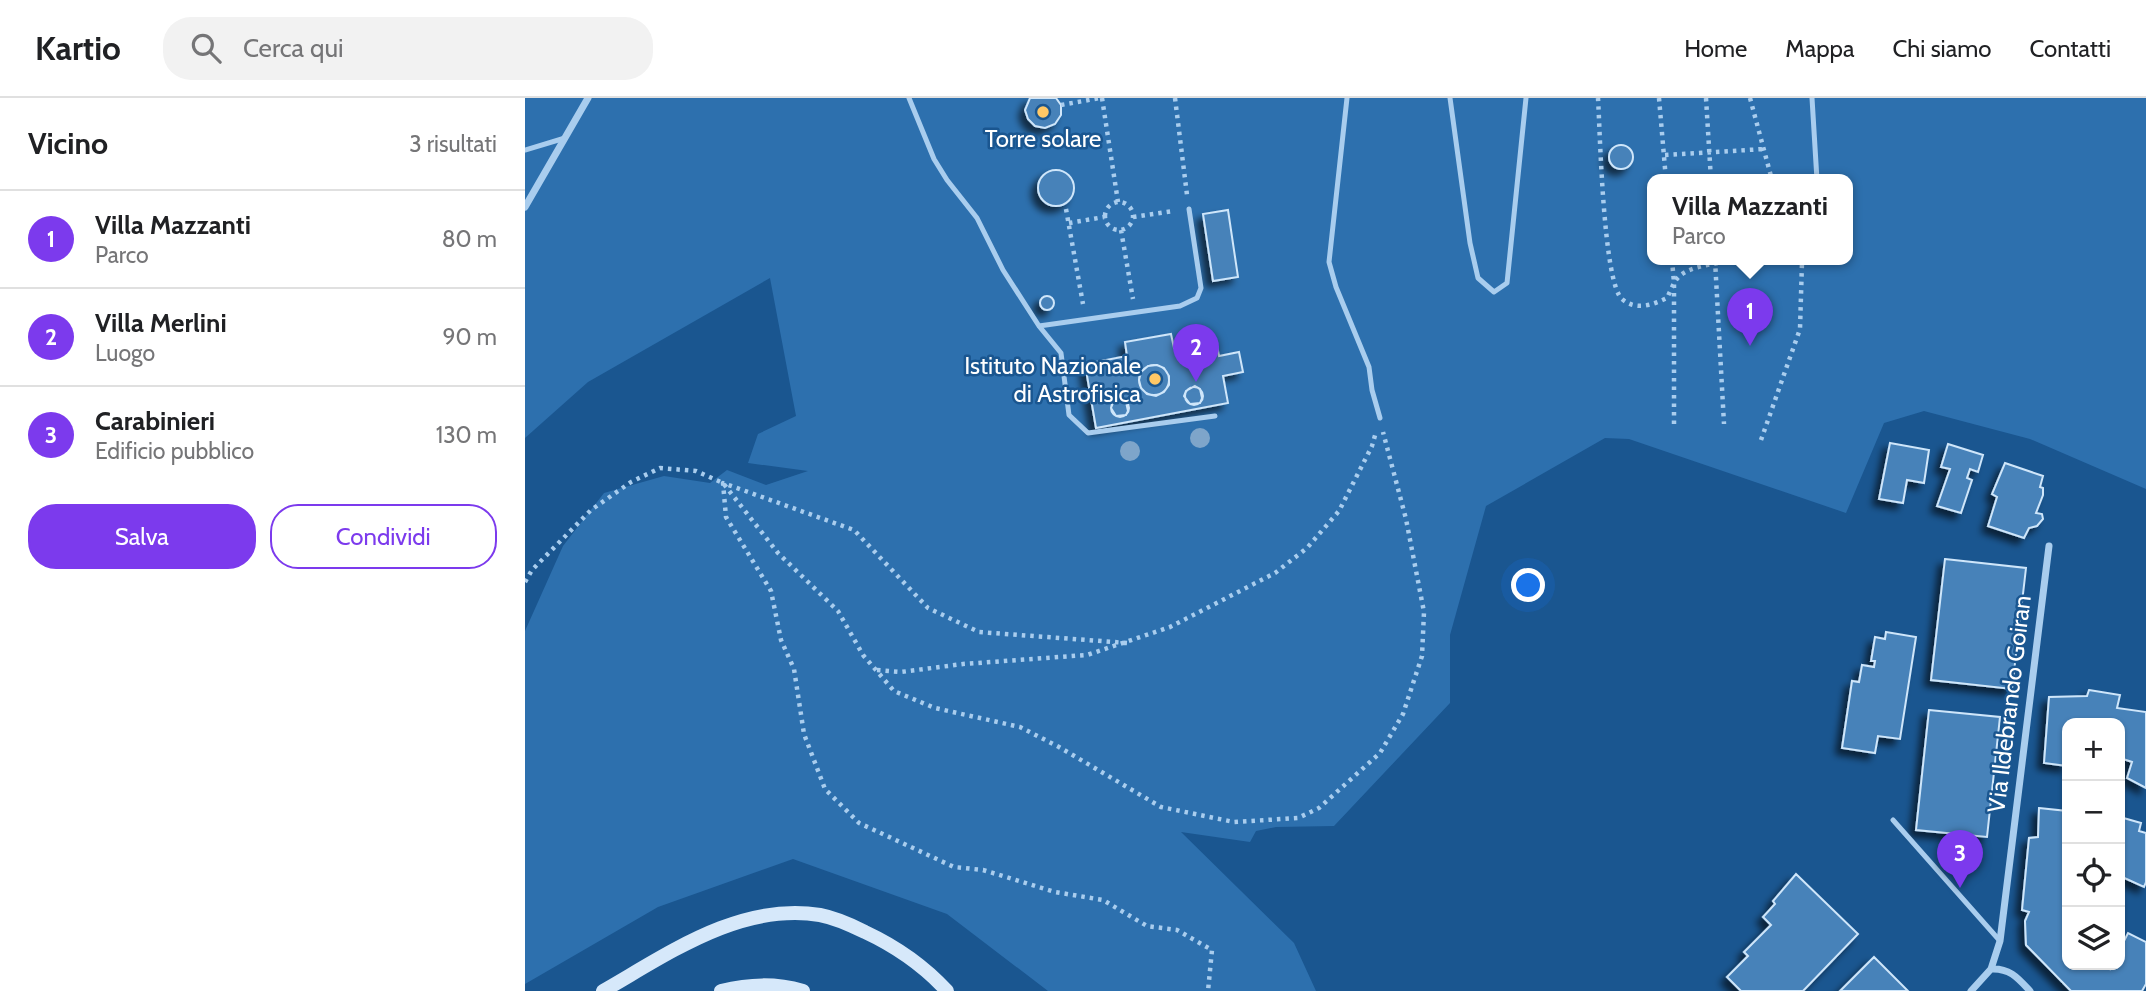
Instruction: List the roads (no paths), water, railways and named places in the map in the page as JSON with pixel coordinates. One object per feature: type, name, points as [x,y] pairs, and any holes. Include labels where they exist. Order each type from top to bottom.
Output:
[{"type":"main road","points":[[603,991],[665,954],[718,930],[759,917],[790,913],[833,918],[876,937],[909,958],[947,991]]},
{"type":"main road","points":[[721,991],[756,984],[779,985],[803,991]]},
{"type":"street","points":[[525,206],[588,98]]},
{"type":"street","name":"Via Ildebrando Goiran","points":[[1975,989],[1991,969],[2000,941],[2049,545]]},
{"type":"street","points":[[1991,969],[2001,969],[2014,974],[2030,991]]},
{"type":"lane","points":[[909,98],[947,180],[986,232],[1003,270],[1039,326],[1061,353],[1069,415],[1088,433],[1215,416]]},
{"type":"lane","points":[[1347,98],[1329,262],[1336,287],[1369,367],[1380,418]]},
{"type":"lane","points":[[1450,98],[1470,243],[1478,278],[1494,292],[1507,283],[1526,98]]},
{"type":"lane","points":[[1812,98],[1817,174]]},
{"type":"lane","points":[[525,150],[565,138]]},
{"type":"lane","points":[[1039,326],[1180,306],[1197,298],[1201,288],[1189,209]]},
{"type":"lane","points":[[1893,820],[2000,941]]},
{"type":"place","name":"Torre solare","points":[[1043,112]]},
{"type":"place","name":"Villa Mazzanti","points":[[1750,346]]},
{"type":"place","name":"Istituto Nazionale di Astrofisica","points":[[1155,379]]},
{"type":"place","name":"Villa Merlini","points":[[1196,382]]},
{"type":"place","name":"Carabinieri","points":[[1960,888]]}]
